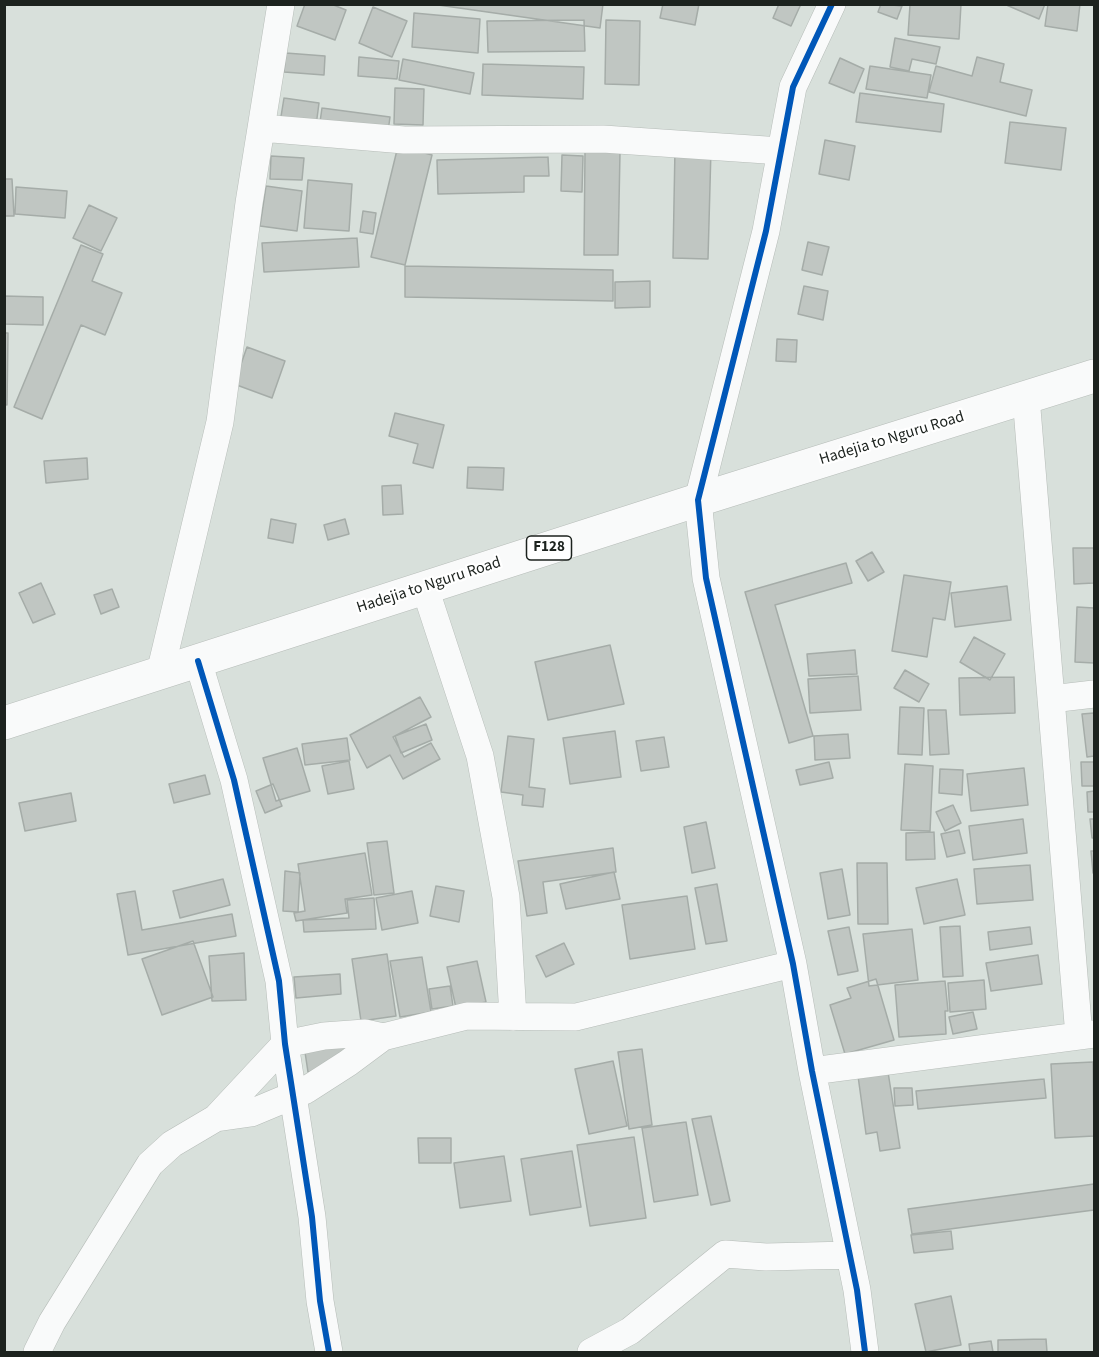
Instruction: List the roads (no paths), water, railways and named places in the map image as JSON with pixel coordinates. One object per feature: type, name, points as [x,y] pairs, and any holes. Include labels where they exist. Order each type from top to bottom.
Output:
[{"type":"main road","name":"Hadejia to Nguru Road","points":[[4,723],[698,500],[1095,376]]},
{"type":"street","points":[[160,673],[220,422],[249,203],[280,4]]},
{"type":"street","points":[[832,4],[793,87],[766,231],[698,500],[706,578],[793,964],[812,1071],[857,1290],[865,1353]]},
{"type":"street","points":[[261,128],[404,140],[603,140],[782,151]]},
{"type":"street","points":[[812,1071],[1087,1035],[1051,699],[1026,398]]},
{"type":"street","points":[[425,588],[480,756],[506,897],[513,1017]]},
{"type":"street","points":[[198,661],[236,792],[279,981],[285,1044],[312,1217],[320,1301],[329,1353]]},
{"type":"street","points":[[1051,699],[1095,694]]},
{"type":"street","points":[[216,1118],[251,1113],[306,1090],[383,1037],[467,1016],[576,1017],[793,964]]},
{"type":"street","points":[[37,1353],[52,1323],[150,1164],[172,1144],[216,1118],[285,1044],[324,1036],[364,1033],[383,1037]]},
{"type":"street","points":[[591,1353],[630,1331],[725,1254],[766,1257],[850,1255]]}]
